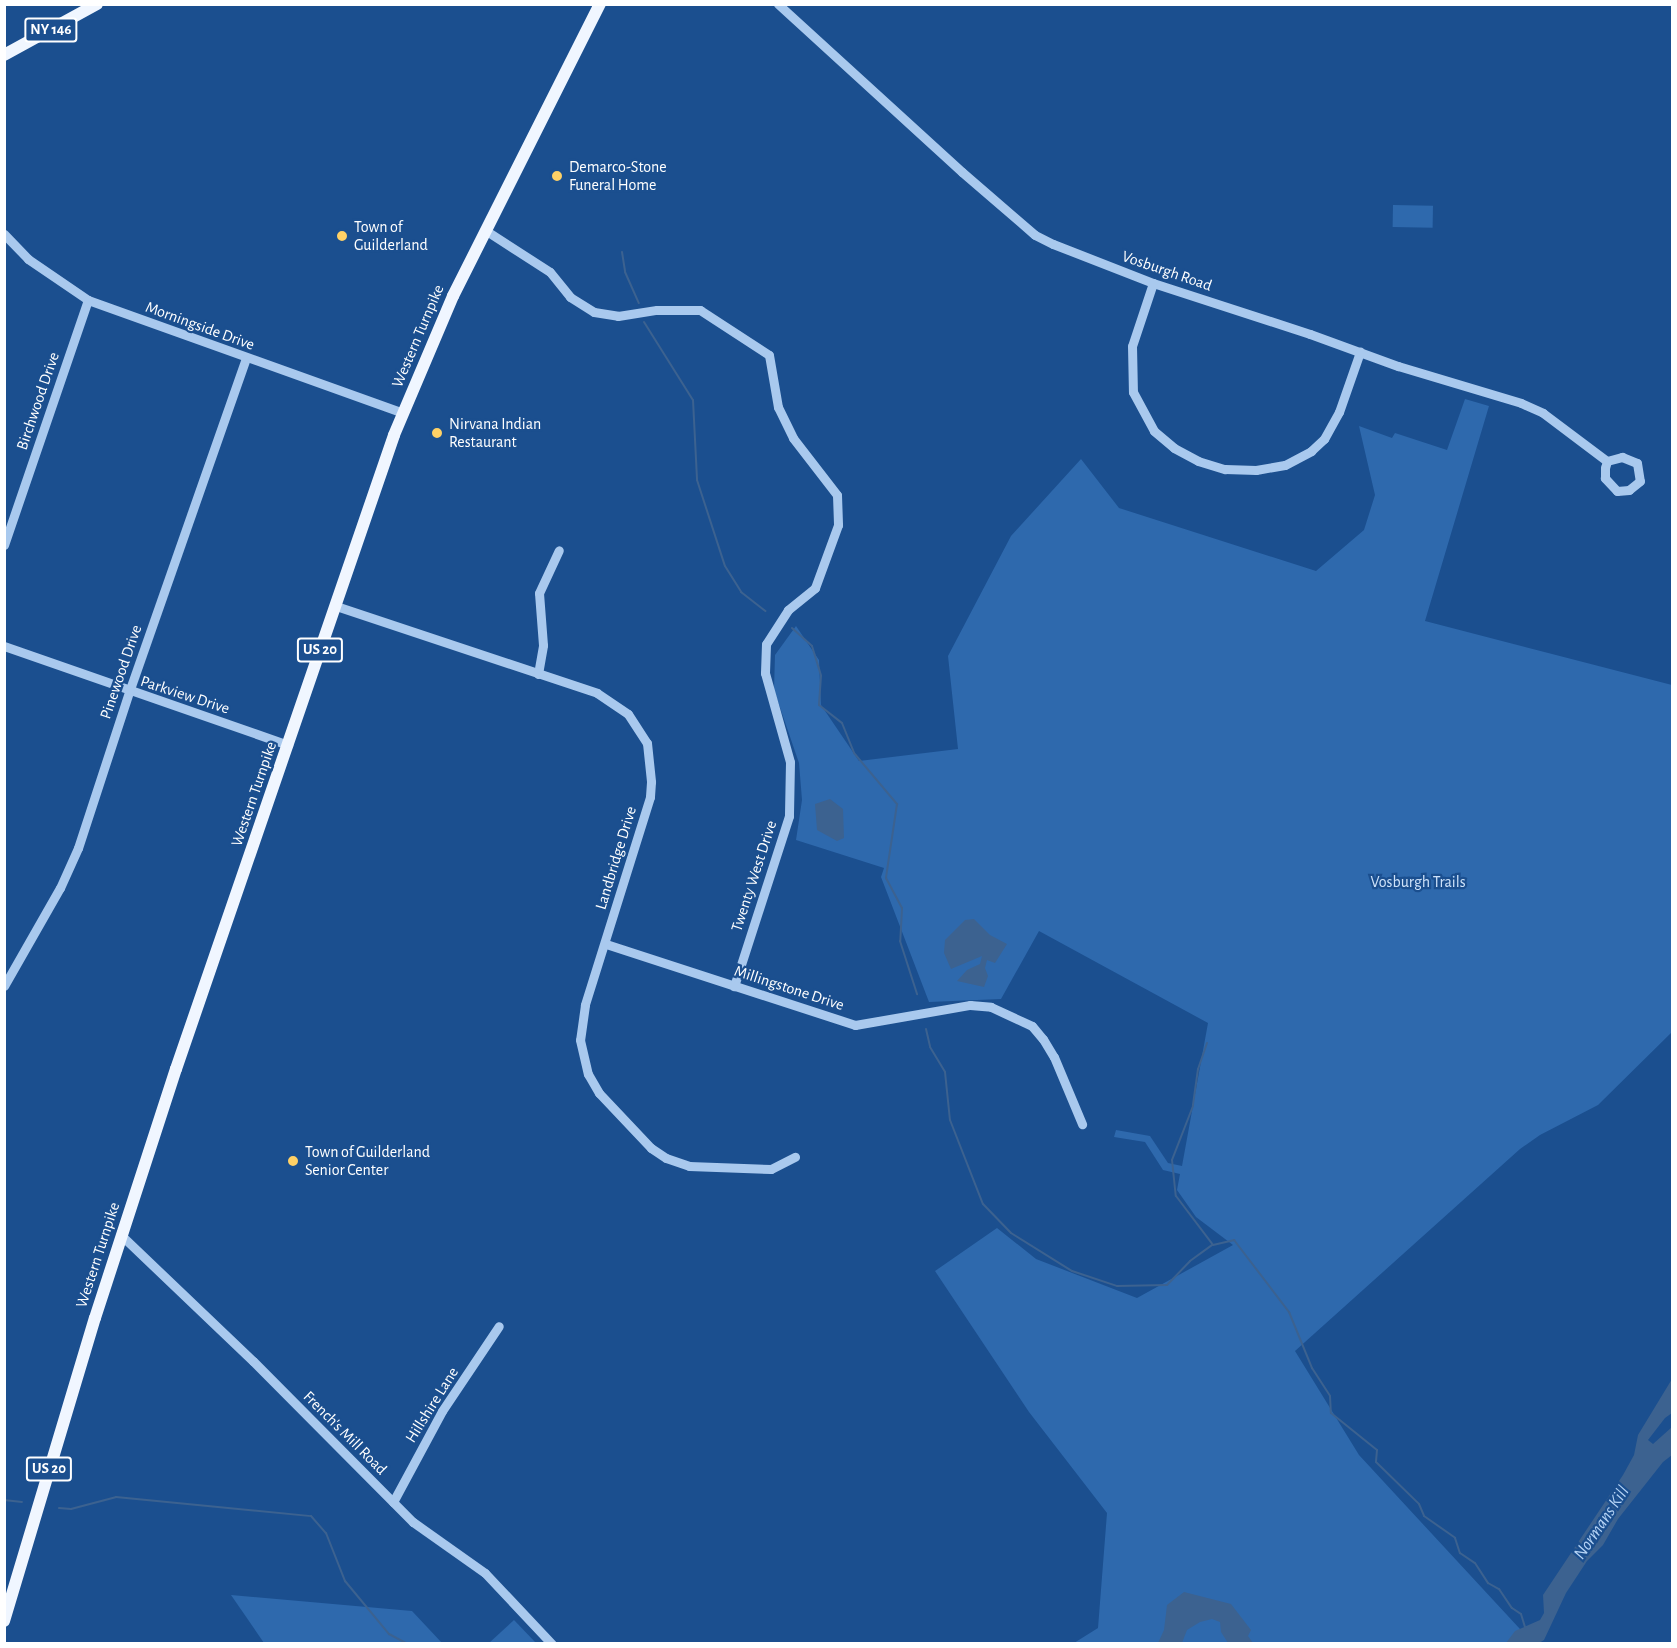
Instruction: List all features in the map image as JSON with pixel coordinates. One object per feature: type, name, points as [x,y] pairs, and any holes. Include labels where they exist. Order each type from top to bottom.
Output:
[{"type":"main road","name":"NY 146","points":[[4,55],[97,4]]},
{"type":"main road","name":"Western Turnpike","points":[[6,1613],[122,1236],[403,413],[453,296],[600,4]]},
{"type":"street","name":"Vosburgh Road","points":[[778,4],[897,115],[1035,234],[1087,259],[1153,283],[1521,403],[1544,413],[1606,461]]},
{"type":"street","name":"Twenty West Drive","points":[[485,230],[550,272],[570,297],[594,312],[618,316],[657,310],[700,310],[769,355],[778,407],[793,438],[837,495],[838,525],[815,588],[788,610],[766,644],[765,673],[790,762],[789,816],[734,986]]},
{"type":"street","name":"Morningside Drive","points":[[4,234],[19,251],[50,277],[88,300],[403,413]]},
{"type":"street","points":[[1153,283],[1132,346],[1133,392],[1154,431],[1173,448],[1198,461],[1225,469],[1256,470],[1285,465],[1311,451],[1324,439],[1339,412],[1360,352]]},
{"type":"street","name":"Birchwood Drive","points":[[4,545],[88,300]]},
{"type":"street","name":"Pinewood Drive","points":[[4,986],[60,888],[78,849],[129,692],[246,358]]},
{"type":"street","points":[[1622,457],[1632,459],[1639,469],[1640,481],[1629,490],[1617,491],[1605,478],[1606,461],[1622,457]]},
{"type":"street","points":[[538,674],[543,645],[539,593],[559,550]]},
{"type":"street","name":"Landbridge Drive","points":[[336,606],[597,693],[628,714],[647,743],[651,782],[650,797],[581,1025],[582,1056],[588,1074],[599,1093],[651,1148],[666,1158],[689,1166],[771,1169],[795,1157]]},
{"type":"street","name":"Parkview Drive","points":[[4,646],[129,692],[288,745]]},
{"type":"street","name":"Millingstone Drive","points":[[606,944],[855,1025],[970,1005],[991,1007],[1032,1026],[1043,1039],[1054,1057],[1082,1124]]},
{"type":"street","name":"French's Mill Road","points":[[122,1236],[413,1522],[485,1573],[552,1644]]},
{"type":"street","name":"Hillshire Lane","points":[[393,1502],[442,1411],[499,1326]]},
{"type":"green space","points":[[1393,205],[1433,206],[1433,228],[1393,227]]},
{"type":"green space","name":"Vosburgh Trails","points":[[1465,399],[1489,406],[1425,621],[1672,685],[1672,1032],[1598,1105],[1540,1135],[1520,1149],[1295,1351],[1359,1455],[1531,1641],[1529,1643],[1074,1643],[1098,1628],[1107,1513],[1029,1412],[935,1271],[997,1228],[1036,1259],[1137,1298],[1233,1245],[1196,1217],[1177,1190],[1180,1174],[1163,1170],[1145,1142],[1114,1137],[1116,1130],[1150,1136],[1168,1163],[1182,1166],[1208,1023],[1039,931],[1001,999],[929,1002],[881,877],[884,868],[796,840],[802,800],[799,763],[774,690],[775,655],[796,626],[819,660],[821,705],[859,761],[958,749],[948,656],[1011,536],[1081,459],[1119,508],[1316,571],[1364,530],[1375,495],[1359,426],[1392,438],[1395,433],[1447,450]]},
{"type":"green space","points":[[231,1595],[412,1611],[442,1643],[264,1643]]},
{"type":"green space","points":[[514,1620],[536,1643],[489,1643]]},
{"type":"water","points":[[830,799],[843,809],[844,838],[837,841],[817,830],[815,804]]},
{"type":"water","points":[[974,919],[990,935],[1007,944],[995,963],[987,960],[985,968],[988,976],[984,987],[957,981],[967,970],[980,964],[982,956],[951,969],[944,953],[945,940],[965,920]]},
{"type":"water","name":"Normans Kill","points":[[1672,1379],[1672,1413],[1665,1418],[1648,1440],[1653,1444],[1672,1427],[1672,1455],[1663,1462],[1618,1519],[1603,1545],[1587,1561],[1566,1593],[1544,1640],[1539,1643],[1506,1643],[1515,1631],[1540,1620],[1544,1613],[1543,1595],[1623,1475],[1634,1455],[1638,1435]]},
{"type":"water","points":[[1184,1592],[1231,1604],[1251,1630],[1248,1636],[1253,1643],[1228,1643],[1221,1632],[1220,1622],[1212,1619],[1200,1622],[1187,1630],[1182,1643],[1158,1643],[1164,1630],[1167,1605]]},
{"type":"waterway","points":[[622,252],[625,272],[639,303]]},
{"type":"waterway","points":[[644,322],[693,400],[697,480],[725,566],[741,592],[765,611]]},
{"type":"waterway","points":[[792,628],[812,646],[821,676],[819,705],[842,723],[854,753],[897,804],[886,878],[902,908],[900,941],[917,994]]},
{"type":"waterway","points":[[926,1029],[930,1047],[945,1072],[950,1120],[983,1204],[1011,1233],[1072,1271],[1117,1286],[1167,1285],[1190,1261],[1212,1245]]},
{"type":"waterway","points":[[1207,1043],[1198,1069],[1193,1106],[1172,1160],[1176,1196],[1213,1245],[1234,1240],[1289,1312],[1312,1368],[1330,1396],[1331,1413],[1377,1450],[1376,1462],[1419,1504],[1424,1516],[1455,1538],[1460,1553],[1475,1563],[1488,1583],[1499,1589],[1512,1608],[1521,1614],[1525,1627]]},
{"type":"waterway","points":[[59,1508],[71,1509],[116,1497],[311,1516],[326,1533],[345,1581],[389,1634],[408,1644]]},
{"type":"waterway","points":[[4,1500],[22,1502]]},
{"type":"place","name":"Demarco-Stone Funeral Home","points":[[557,176]]},
{"type":"place","name":"Town of Guilderland","points":[[342,236]]},
{"type":"place","name":"Nirvana Indian Restaurant","points":[[437,433]]},
{"type":"place","name":"Town of Guilderland Senior Center","points":[[293,1161]]}]
